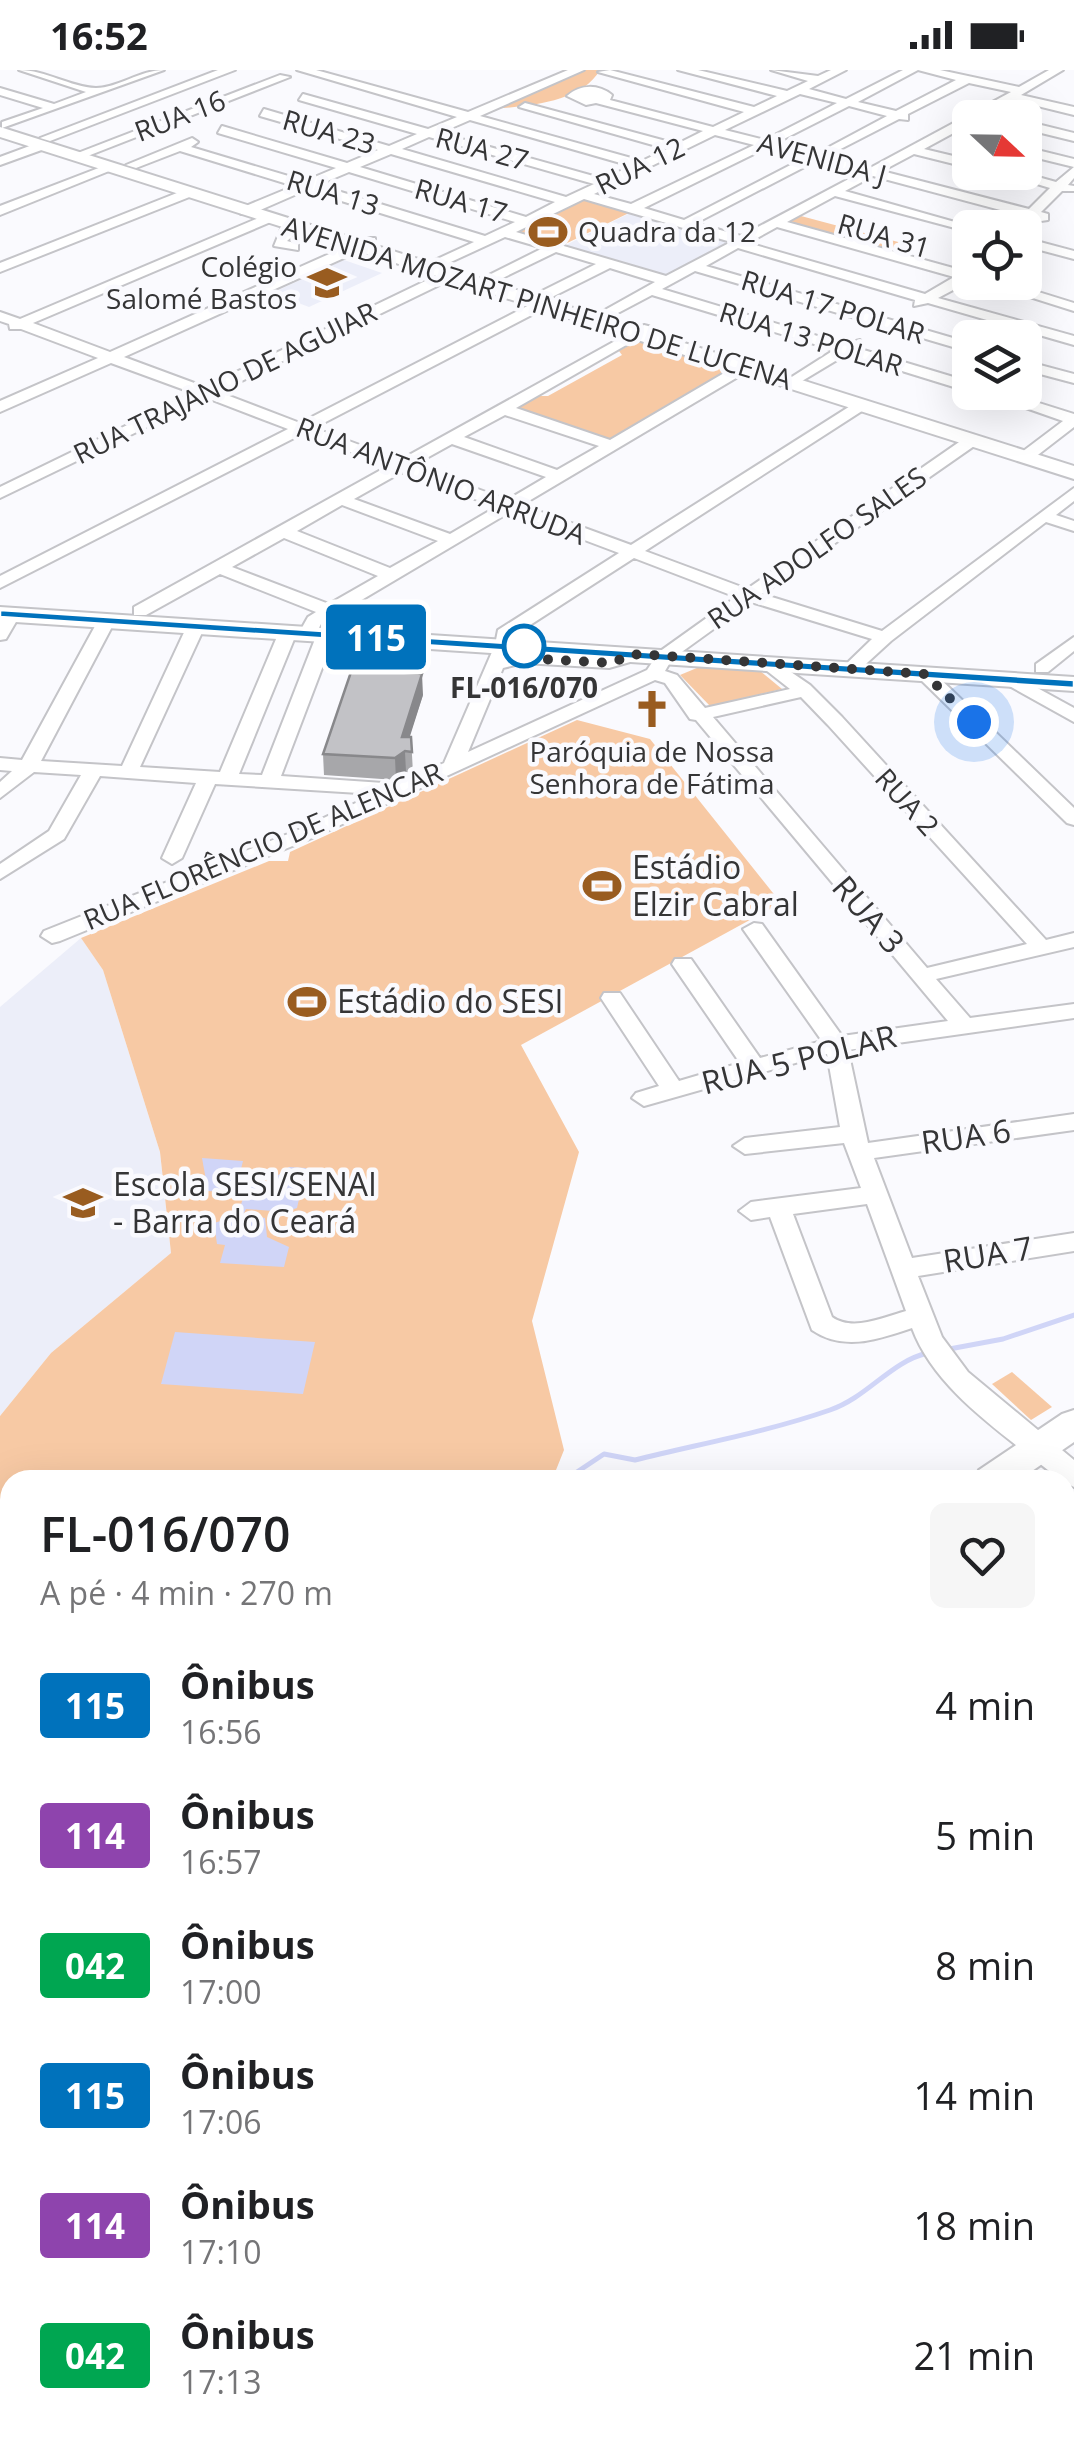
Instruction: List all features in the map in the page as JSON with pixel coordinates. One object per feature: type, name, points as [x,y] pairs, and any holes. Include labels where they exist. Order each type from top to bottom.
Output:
[{"type":"main road","name":"AVENIDA MOZART PINHEIRO DE LUCENA","points":[[2,126],[132,166],[296,227],[365,243]]},
{"type":"main road","name":"AVENIDA MOZART PINHEIRO DE LUCENA","points":[[82,153],[113,168],[188,193],[365,243],[798,380],[1029,454],[1074,474]]},
{"type":"main road","name":"AVENIDA MOZART PINHEIRO DE LUCENA","points":[[798,380],[853,403],[971,440],[1074,462]]},
{"type":"main road","points":[[2,601],[313,626],[667,664],[856,664],[1074,671]]},
{"type":"main road","points":[[2,601],[106,621],[313,626]]},
{"type":"main road","points":[[497,644],[638,654],[667,664],[705,659],[856,664],[925,674],[1074,684]]},
{"type":"main road","points":[[1007,1470],[1074,1424]]},
{"type":"street","points":[[24,70],[104,90]]},
{"type":"street","points":[[115,70],[139,77]]},
{"type":"street","points":[[2,126],[158,70]]},
{"type":"street","points":[[0,161],[228,70]]},
{"type":"street","points":[[259,70],[327,88]]},
{"type":"street","points":[[302,70],[642,165]]},
{"type":"street","points":[[0,333],[307,185],[578,70]]},
{"type":"street","points":[[684,70],[916,120]]},
{"type":"street","points":[[777,70],[819,80]]},
{"type":"street","name":"RUA 12","points":[[445,269],[486,240],[840,70]]},
{"type":"street","points":[[632,209],[912,70]]},
{"type":"street","points":[[923,70],[973,78]]},
{"type":"street","points":[[952,70],[1074,112]]},
{"type":"street","points":[[685,224],[994,70]]},
{"type":"street","points":[[1003,100],[1057,70]]},
{"type":"street","points":[[565,118],[600,97],[605,71],[755,111]]},
{"type":"street","name":"RUA 16","points":[[82,153],[284,77]]},
{"type":"street","points":[[132,166],[344,82]]},
{"type":"street","name":"RUA 17","points":[[104,90],[191,112],[348,168],[527,221]]},
{"type":"street","points":[[0,91],[54,107]]},
{"type":"street","points":[[468,117],[574,98],[577,92],[600,97]]},
{"type":"street","name":"AVENIDA J","points":[[600,97],[1028,210]]},
{"type":"street","name":"RUA 27","points":[[302,98],[604,183]]},
{"type":"street","points":[[525,107],[678,148]]},
{"type":"street","name":"RUA 23","points":[[264,113],[568,202]]},
{"type":"street","points":[[600,318],[914,150],[952,125]]},
{"type":"street","points":[[945,128],[952,131]]},
{"type":"street","points":[[1042,129],[1074,137]]},
{"type":"street","name":"RUA 13","points":[[180,147],[486,240]]},
{"type":"street","points":[[914,150],[952,160]]},
{"type":"street","points":[[1042,155],[1074,163]]},
{"type":"street","points":[[0,211],[113,168]]},
{"type":"street","points":[[1042,211],[1067,186],[1074,171]]},
{"type":"street","points":[[1042,181],[1067,186]]},
{"type":"street","points":[[836,192],[952,223]]},
{"type":"street","points":[[0,268],[188,193]]},
{"type":"street","points":[[582,194],[1074,341]]},
{"type":"street","name":"RUA 31","points":[[798,212],[816,217]]},
{"type":"street","points":[[776,223],[952,271]]},
{"type":"street","points":[[293,248],[280,243],[286,232],[296,227]]},
{"type":"street","points":[[504,232],[668,281]]},
{"type":"street","points":[[0,408],[365,243]]},
{"type":"street","points":[[890,254],[909,243]]},
{"type":"street","points":[[487,282],[555,247]]},
{"type":"street","points":[[1042,247],[1074,255]]},
{"type":"street","points":[[2,601],[300,428],[609,263]]},
{"type":"street","name":"RUA 17 POLAR","points":[[695,266],[952,343]]},
{"type":"street","name":"RUA TRAJANO DE AGUIAR","points":[[0,493],[445,269]]},
{"type":"street","points":[[798,380],[952,284]]},
{"type":"street","name":"RUA 13 POLAR","points":[[651,290],[952,382]]},
{"type":"street","points":[[1042,297],[1074,306]]},
{"type":"street","name":"RUA ANTÔNIO ARRUDA","points":[[0,316],[750,596],[885,637]]},
{"type":"street","points":[[140,611],[643,331]]},
{"type":"street","points":[[172,858],[313,626],[449,540],[748,365]]},
{"type":"street","points":[[1042,370],[1074,380]]},
{"type":"street","points":[[497,644],[624,550],[853,403]]},
{"type":"street","points":[[504,409],[611,445]]},
{"type":"street","points":[[1042,410],[1074,420]]},
{"type":"street","points":[[1029,454],[1074,420]]},
{"type":"street","points":[[451,438],[558,476]]},
{"type":"street","name":"RUA ADOLFO SALES","points":[[451,769],[667,664],[750,596],[971,440]]},
{"type":"street","points":[[856,664],[885,637],[1074,493]]},
{"type":"street","points":[[340,499],[449,540]]},
{"type":"street","points":[[1044,516],[1074,526]]},
{"type":"street","points":[[282,531],[391,575]]},
{"type":"street","points":[[218,567],[313,626]]},
{"type":"street","points":[[0,792],[28,767],[106,621]]},
{"type":"street","points":[[129,771],[196,626]]},
{"type":"street","points":[[270,780],[313,626]]},
{"type":"street","points":[[1042,668],[1074,642]]},
{"type":"street","name":"RUA FLORÊNCIO DE ALENCAR","points":[[52,936],[305,834],[451,769],[497,644]]},
{"type":"street","name":"RUA 3","points":[[667,664],[697,715],[963,1025]]},
{"type":"street","name":"RUA 2","points":[[766,664],[805,691],[1042,947]]},
{"type":"street","points":[[925,674],[1074,819]]},
{"type":"street","points":[[1010,680],[1074,716]]},
{"type":"street","points":[[697,715],[805,691]]},
{"type":"street","points":[[0,764],[400,790]]},
{"type":"street","points":[[0,874],[57,835],[95,768]]},
{"type":"street","points":[[754,928],[836,1044],[856,1143],[930,1342],[959,1380],[1067,1470]]},
{"type":"street","points":[[921,976],[1074,940]]},
{"type":"street","points":[[684,964],[756,1069]]},
{"type":"street","points":[[612,998],[674,1090]]},
{"type":"street","name":"RUA 5 POLAR","points":[[644,1098],[836,1044],[1074,1011]]},
{"type":"street","name":"RUA 6","points":[[745,1146],[856,1143],[1074,1122]]},
{"type":"street","points":[[750,1211],[874,1194]]},
{"type":"street","points":[[779,1208],[821,1323],[834,1333],[850,1334],[920,1316]]},
{"type":"street","name":"RUA 7","points":[[902,1269],[1074,1242]]},
{"type":"shaded area","points":[[586,70],[600,70],[580,90],[567,96],[492,109]]},
{"type":"shaded area","points":[[581,198],[631,212],[559,247],[510,231]]},
{"type":"shaded area","points":[[632,212],[730,241],[661,277],[562,247]]},
{"type":"shaded area","points":[[801,216],[902,243],[887,252],[786,224]]},
{"type":"shaded area","name":"Colégio Salomé Bastos","points":[[344,260],[382,273],[309,307],[272,293]]},
{"type":"shaded area","points":[[642,338],[727,365],[729,369],[610,439],[600,440],[519,412],[518,407],[539,396],[548,396],[622,355],[619,351]]},
{"type":"shaded area","points":[[704,665],[759,670],[782,689],[710,706],[680,675]]},
{"type":"shaded area","points":[[577,720],[650,739],[781,903],[521,1045],[579,1152],[532,1321],[564,1450],[556,1470],[0,1470],[0,1416],[51,1353],[171,1253],[160,1152],[103,970],[81,938],[269,861],[288,861],[290,852]]},
{"type":"shaded area","name":"Escola SESI/SENAI - Barra do Ceará","points":[[81,938],[103,970],[160,1152],[171,1253],[51,1353],[0,1416],[0,1007]]},
{"type":"shaded area","points":[[1012,1372],[1052,1407],[1031,1420],[992,1384]]},
{"type":"water","points":[[202,1158],[243,1161],[235,1193],[208,1191]]},
{"type":"water","points":[[289,1167],[306,1168],[297,1208],[285,1212],[246,1209],[243,1215],[265,1218],[267,1237],[289,1247],[284,1267],[220,1263],[225,1245],[217,1244],[214,1223],[237,1216],[248,1184],[265,1185]]},
{"type":"water","points":[[175,1332],[315,1342],[303,1394],[161,1384]]},
{"type":"building","points":[[352,669],[422,674],[402,737],[411,737],[412,752],[405,751],[395,758],[323,754]]},
{"type":"waterway","points":[[944,1350],[1003,1339],[1074,1315]]},
{"type":"waterway","points":[[580,1470],[604,1454],[635,1460],[830,1410],[856,1397],[902,1363],[928,1353]]},
{"type":"bus line","name":"115","points":[[0,614],[1074,684]]},
{"type":"place","name":"Quadra da 12","points":[[548,232]]},
{"type":"place","name":"Colégio Salomé Bastos","points":[[327,283]]},
{"type":"place","name":"FL-016/070","points":[[524,646]]},
{"type":"place","name":"Paróquia de Nossa Senhora de Fátima","points":[[652,709]]},
{"type":"place","name":"Estádio Elzir Cabral","points":[[602,886]]},
{"type":"place","name":"Estádio do SESI","points":[[307,1002]]},
{"type":"place","name":"Escola SESI/SENAI - Barra do Ceará","points":[[83,1203]]},
{"type":"route","points":[[524,646],[524,658],[609,663],[638,654],[925,674],[974,722]]}]
